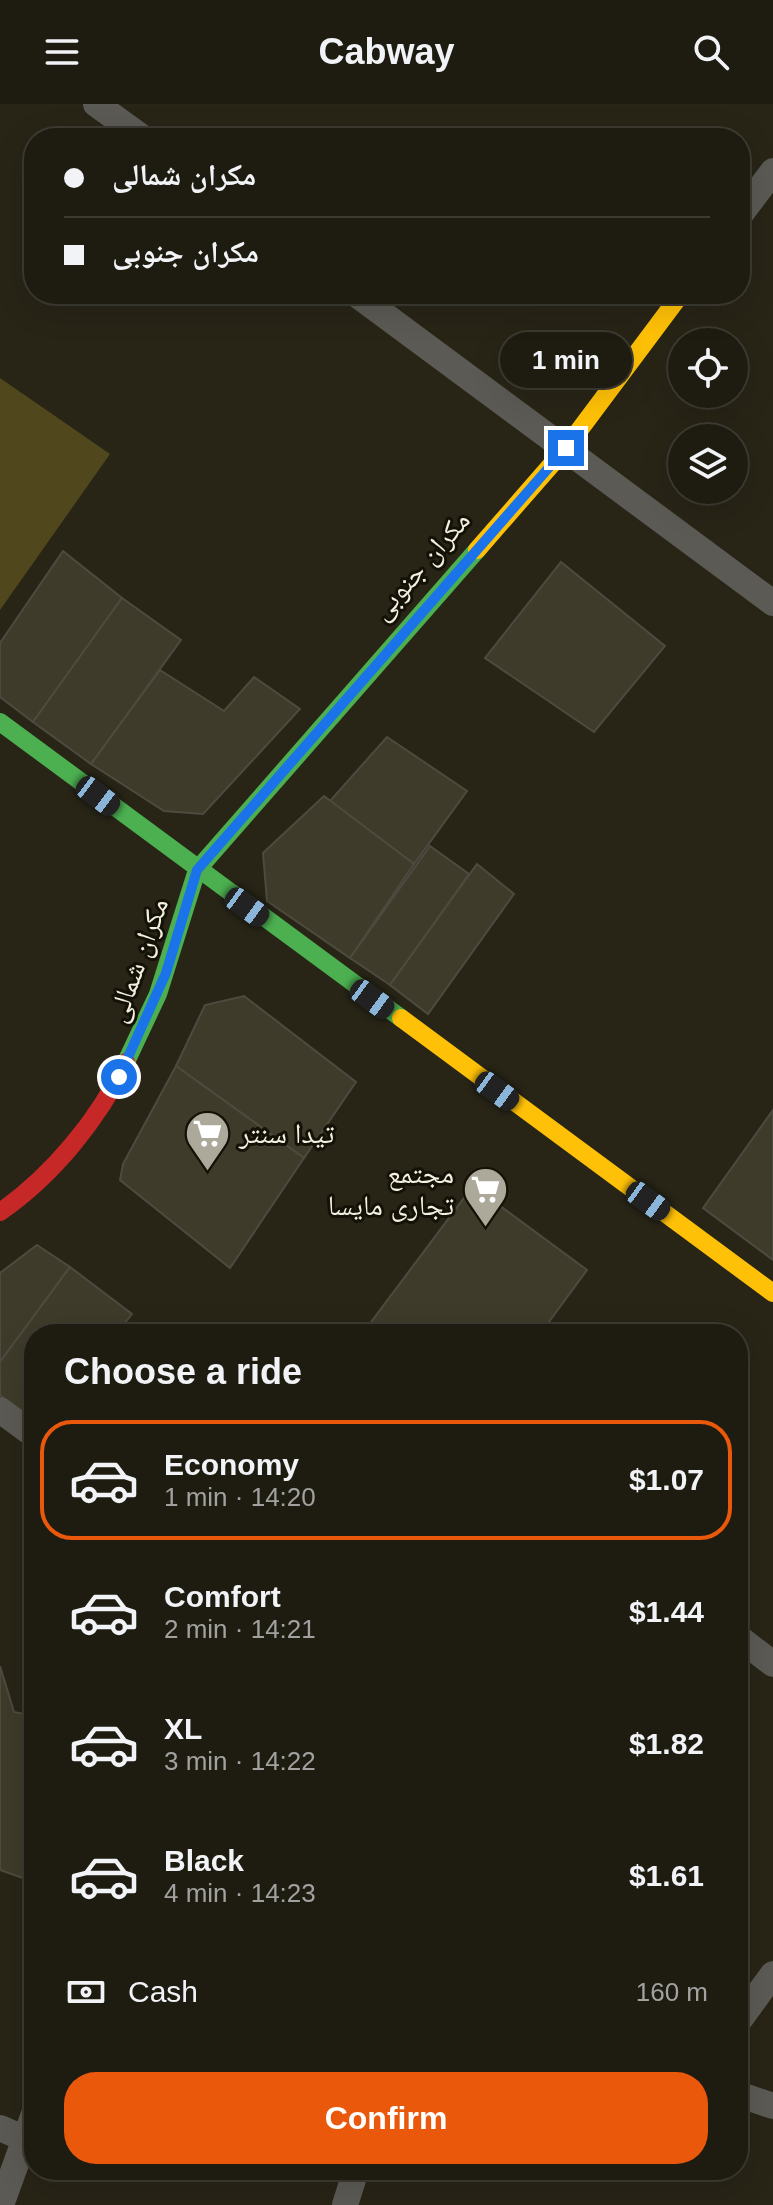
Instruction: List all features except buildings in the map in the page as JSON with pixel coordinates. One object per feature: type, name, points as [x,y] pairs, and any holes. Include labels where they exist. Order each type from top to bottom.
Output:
[{"type":"street","points":[[96,104],[129,128]]},
{"type":"street","points":[[750,202],[773,171]]},
{"type":"street","points":[[370,304],[773,603]]},
{"type":"street","name":"مکران جنوبی","points":[[197,870],[566,448],[674,304]]},
{"type":"street","points":[[0,722],[773,1293]]},
{"type":"street","name":"مکران شمالی","points":[[0,1212],[20,1198],[58,1159],[86,1127],[119,1077],[163,980],[197,870]]},
{"type":"street","points":[[0,1410],[24,1428]]},
{"type":"street","points":[[748,1645],[773,1664]]},
{"type":"street","points":[[748,2008],[773,1974]]},
{"type":"street","points":[[748,2097],[773,2106]]},
{"type":"street","points":[[0,2128],[24,2127]]},
{"type":"street","points":[[1,2205],[24,2143]]},
{"type":"street","points":[[345,2205],[353,2180]]},
{"type":"shaded area","points":[[0,378],[110,454],[0,610]]},
{"type":"traffic: fast","points":[[126,1062],[158,994],[197,870],[477,550]]},
{"type":"traffic: fast","points":[[0,722],[401,1018]]},
{"type":"traffic: slow","points":[[477,550],[566,448],[674,304]]},
{"type":"traffic: slow","points":[[401,1018],[773,1293]]},
{"type":"traffic: jam","points":[[0,1212],[38,1181],[72,1145],[102,1104],[126,1062]]},
{"type":"place","name":"تیدا سنتر","points":[[208,1172]]},
{"type":"place","name":"مجتمع تجاری مايسا","points":[[485,1228]]},
{"type":"route","points":[[119,1077],[141,1034],[174,952],[197,870],[566,448]]}]
